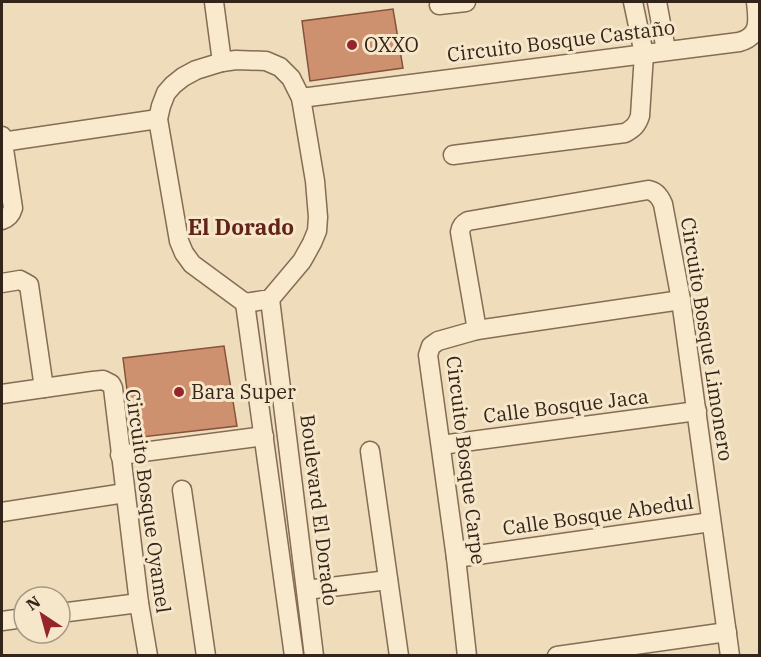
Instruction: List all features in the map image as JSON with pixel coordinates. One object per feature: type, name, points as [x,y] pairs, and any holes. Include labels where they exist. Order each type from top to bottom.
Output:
[{"type":"street","points":[[214,2],[222,62]]},
{"type":"street","points":[[439,5],[466,2]]},
{"type":"street","points":[[453,155],[625,133],[633,129],[640,116],[644,54],[633,2]]},
{"type":"street","points":[[657,2],[666,50]]},
{"type":"street","name":"Circuito Bosque Castaño","points":[[301,98],[739,42],[753,34],[758,20],[756,2]]},
{"type":"street","points":[[266,61],[279,67],[291,78],[301,98],[315,182],[317,231],[302,261],[270,299],[245,303],[192,264],[184,253],[179,241],[158,119],[166,93],[173,85],[196,70],[222,62],[266,61]]},
{"type":"street","points":[[2,142],[158,119]]},
{"type":"street","points":[[2,136],[13,208],[8,218],[2,220]]},
{"type":"street","name":"Circuito Bosque Limonero","points":[[477,330],[460,232],[461,226],[468,221],[651,191],[660,197],[681,300],[730,656]]},
{"type":"street","points":[[2,283],[20,280],[29,285],[44,388]]},
{"type":"street","name":"Boulevard El Dorado","points":[[270,299],[314,656]]},
{"type":"street","name":"Circuito Bosque Carpe","points":[[467,656],[429,350],[438,341],[477,330],[681,300]]},
{"type":"street","points":[[245,303],[294,656]]},
{"type":"street","name":"Circuito Bosque Oyamel","points":[[2,394],[103,380],[111,384],[148,656]]},
{"type":"street","name":"Calle Bosque Jaca","points":[[441,445],[697,411]]},
{"type":"street","points":[[120,455],[264,436]]},
{"type":"street","points":[[370,451],[399,656]]},
{"type":"street","points":[[182,490],[206,656]]},
{"type":"street","points":[[2,512],[125,493]]},
{"type":"street","name":"Calle Bosque Abedul","points":[[456,558],[711,522]]},
{"type":"street","points":[[306,590],[388,580]]},
{"type":"street","points":[[72,612],[139,603]]},
{"type":"street","points":[[557,656],[727,632]]},
{"type":"building","name":"OXXO","points":[[393,9],[403,68],[310,81],[302,21]]},
{"type":"building","name":"Bara Super","points":[[224,346],[237,426],[133,438],[123,358]]},
{"type":"place","name":"OXXO","points":[[352,45]]},
{"type":"place","name":"Bara Super","points":[[179,392]]},
{"type":"district","name":"El Dorado","points":[[241,227]]}]
